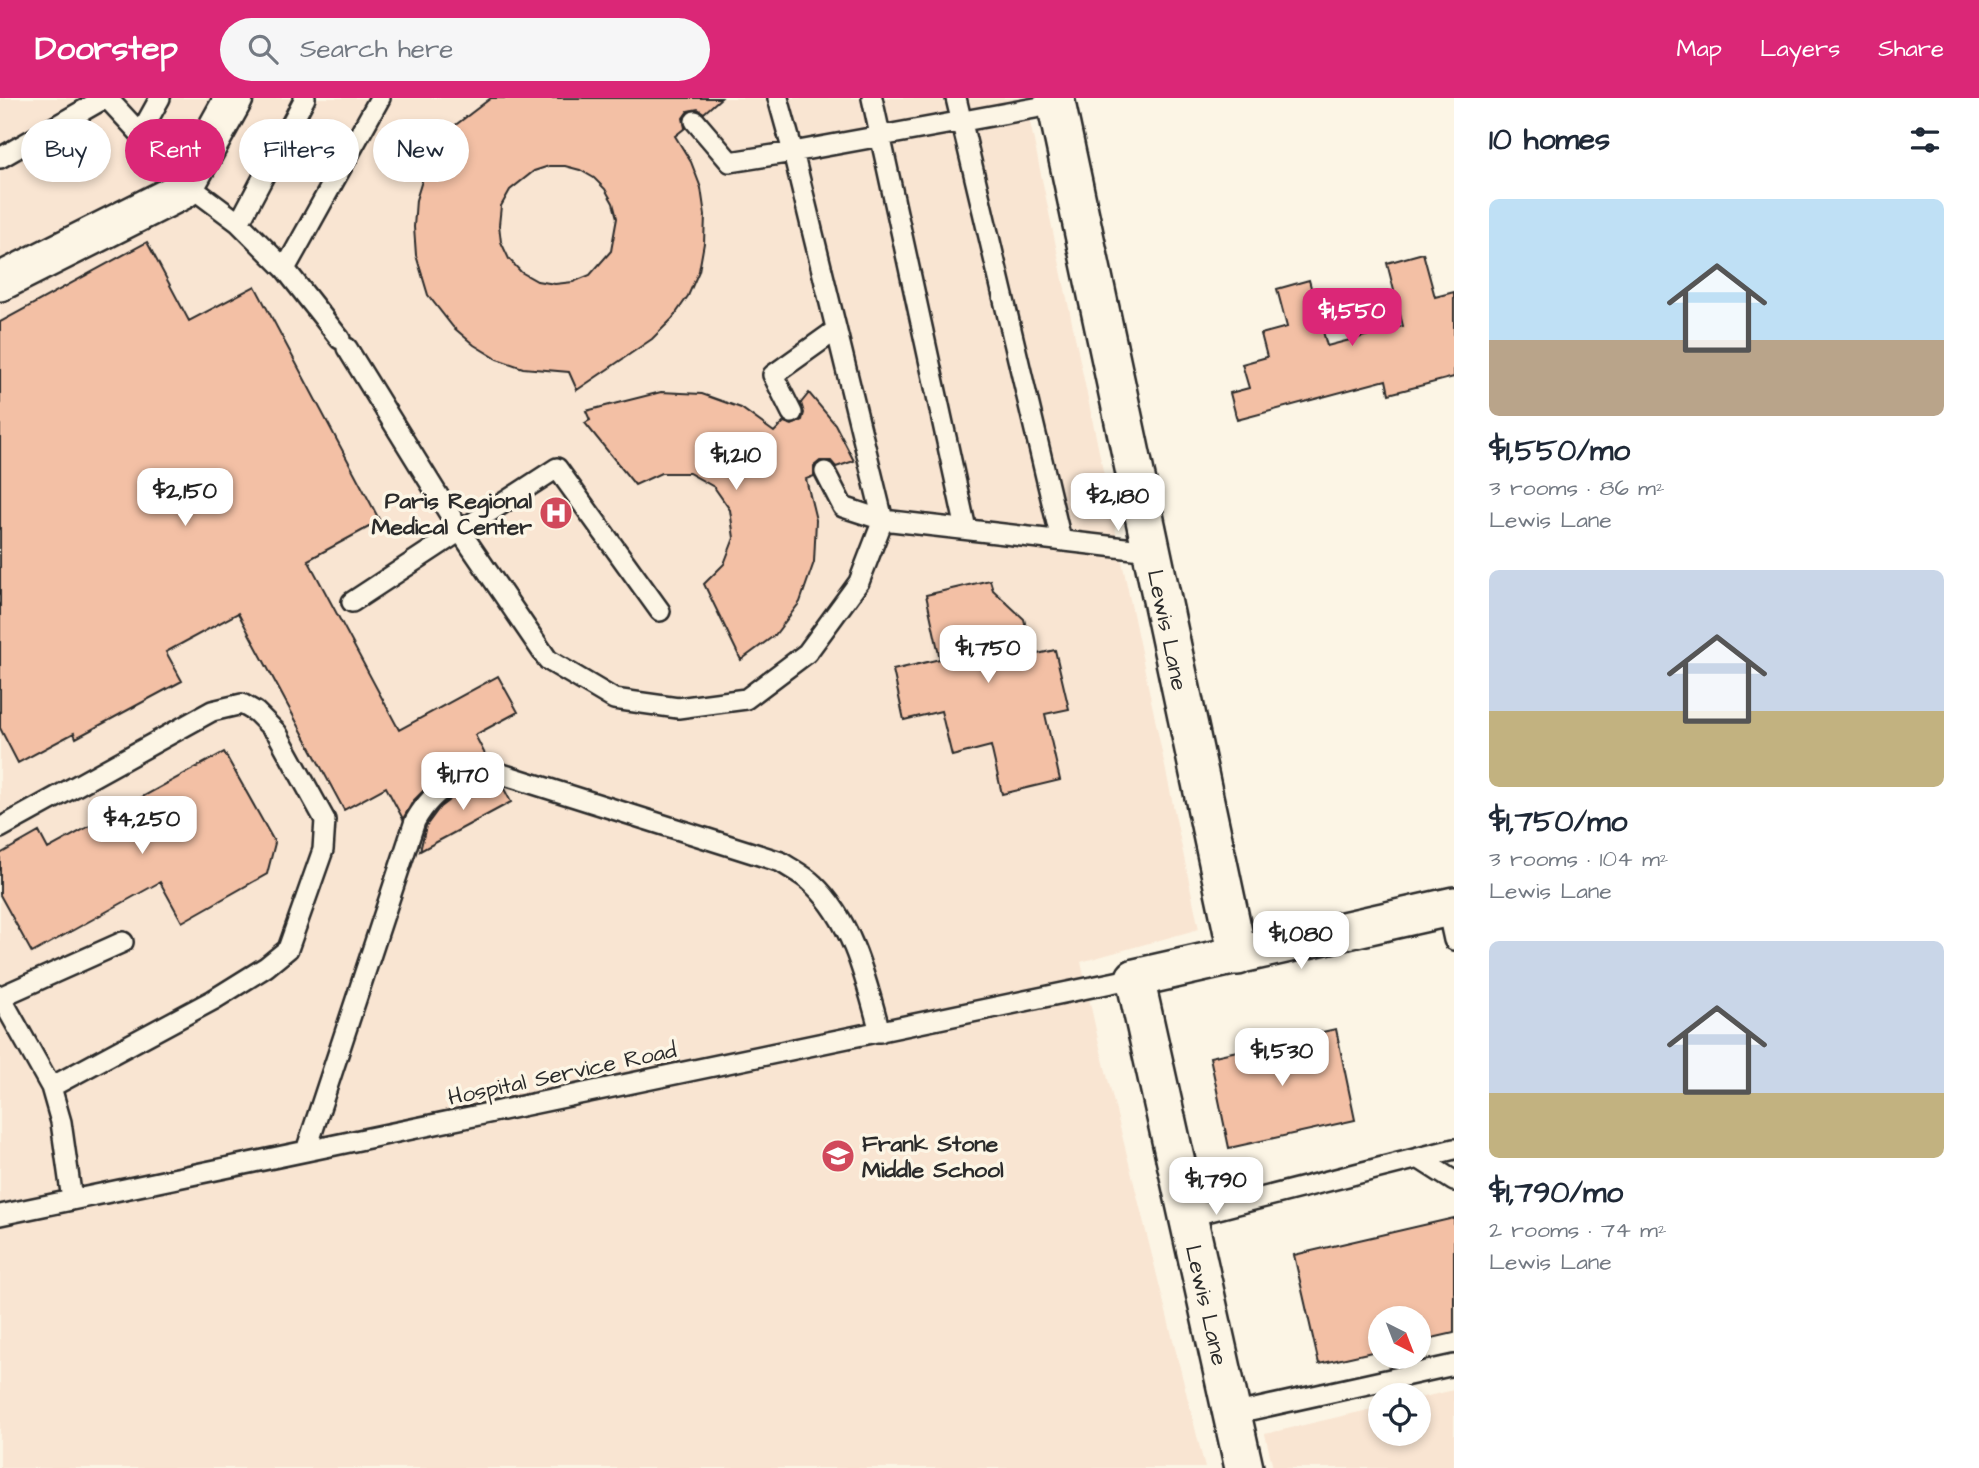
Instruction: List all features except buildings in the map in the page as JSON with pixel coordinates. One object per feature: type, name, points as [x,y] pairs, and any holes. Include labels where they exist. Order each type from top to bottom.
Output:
[{"type":"street","points":[[0,282],[183,190],[234,98]]},
{"type":"street","name":"Lewis Lane","points":[[1056,101],[1238,956]]},
{"type":"street","points":[[1135,978],[1238,956],[1452,918]]},
{"type":"street","name":"Lewis Lane","points":[[1135,978],[1186,1217],[1244,1468]]},
{"type":"lane","points":[[0,158],[106,98],[126,119]]},
{"type":"lane","points":[[148,119],[160,98]]},
{"type":"lane","points":[[239,223],[304,98]]},
{"type":"lane","points":[[285,269],[380,98]]},
{"type":"lane","points":[[187,184],[239,223],[285,269],[344,343],[460,531],[548,660],[614,699],[678,708],[746,699],[807,653],[859,582],[883,520],[778,98]]},
{"type":"lane","points":[[872,98],[966,529]]},
{"type":"lane","points":[[956,98],[1060,540]]},
{"type":"lane","points":[[695,121],[730,162],[1056,101]]},
{"type":"lane","points":[[792,413],[773,375],[836,330]]},
{"type":"lane","points":[[352,603],[557,468],[660,611]]},
{"type":"lane","points":[[825,472],[843,507],[883,520],[1152,551]]},
{"type":"lane","points":[[0,828],[212,711],[242,704],[256,712],[277,733],[325,820],[323,850],[288,948],[265,967],[213,1000],[51,1087]]},
{"type":"lane","points":[[306,1151],[415,821],[440,789],[458,778],[482,773],[502,774],[781,862],[812,883],[847,932],[864,972],[880,1032]]},
{"type":"lane","points":[[72,1200],[61,1122],[51,1087],[0,997],[123,942]]},
{"type":"lane","name":"Hospital Service Road","points":[[0,1215],[1135,978]]},
{"type":"lane","points":[[1186,1217],[1454,1149]]},
{"type":"lane","points":[[1418,1158],[1454,1181]]},
{"type":"lane","points":[[1232,1414],[1454,1365]]},
{"type":"shaded area","name":"Paris Regional Medical Center","points":[[0,98],[1025,98],[1199,929],[1081,962],[1205,1468],[0,1468]]},
{"type":"shaded area","points":[[1454,1390],[1454,1468],[1273,1468],[1265,1434],[1368,1410],[1368,1446],[1431,1446],[1431,1395]]},
{"type":"place","name":"Paris Regional Medical Center","points":[[556,513]]},
{"type":"place","name":"Frank Stone Middle School","points":[[838,1156]]}]
